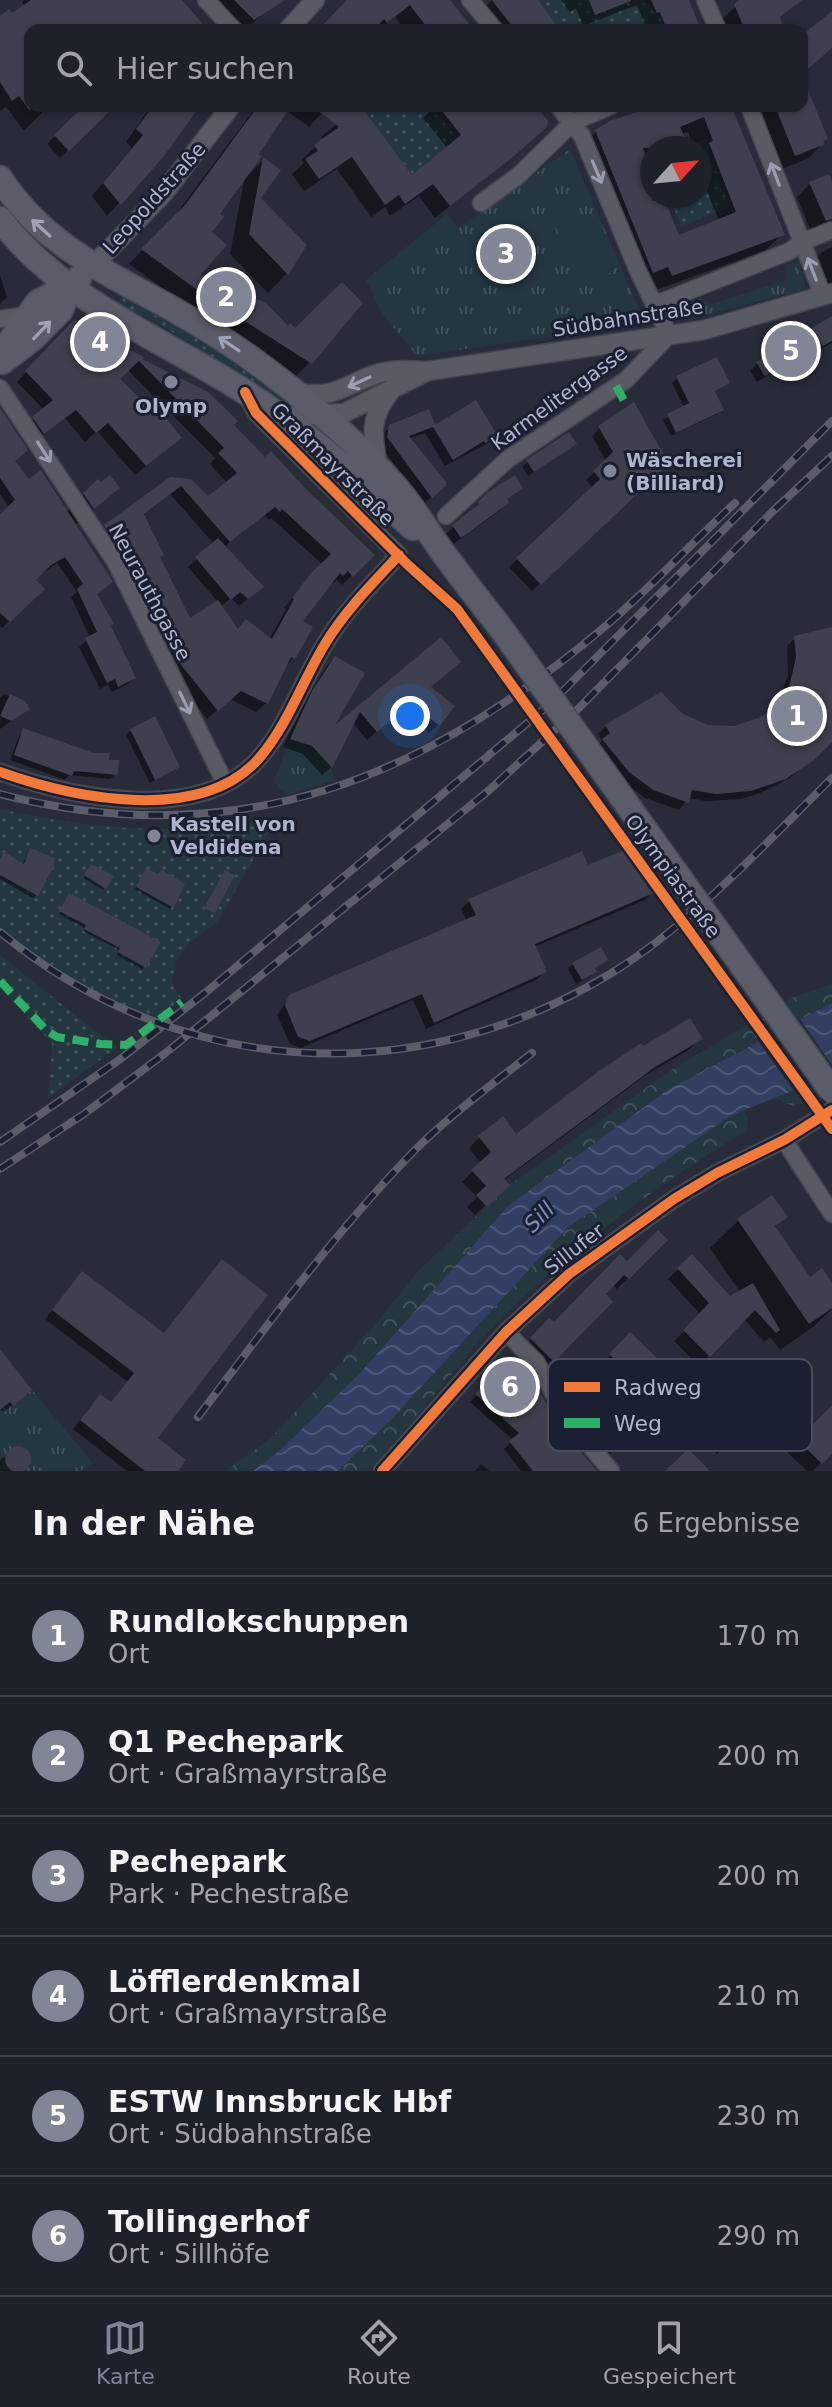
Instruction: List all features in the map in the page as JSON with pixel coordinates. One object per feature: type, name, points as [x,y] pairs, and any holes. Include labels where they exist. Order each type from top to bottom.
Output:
[{"type":"main road","name":"Graßmayrstraße","points":[[0,178],[33,221],[63,246],[207,329],[292,390],[322,416],[396,486],[503,631]]},
{"type":"main road","name":"Graßmayrstraße","points":[[0,219],[34,257],[105,310],[245,392],[330,454],[445,556]]},
{"type":"main road","name":"Leopoldstraße","points":[[0,355],[38,302],[70,285],[93,266]]},
{"type":"main road","name":"Leopoldstraße","points":[[0,364],[32,339],[61,310],[70,285]]},
{"type":"main road","name":"Olympiastraße","points":[[503,631],[832,1091]]},
{"type":"street","points":[[206,0],[228,24]]},
{"type":"street","points":[[293,24],[315,0]]},
{"type":"street","points":[[470,0],[490,24]]},
{"type":"street","points":[[705,0],[715,24]]},
{"type":"street","name":"Leopoldstraße","points":[[93,266],[162,195],[226,112]]},
{"type":"street","points":[[564,112],[582,136],[638,271],[669,335]]},
{"type":"street","points":[[481,203],[519,175],[573,122],[597,112]]},
{"type":"street","points":[[751,112],[802,242],[828,295]]},
{"type":"street","points":[[656,304],[790,251],[802,242],[832,230]]},
{"type":"street","name":"Südbahnstraße","points":[[428,371],[669,335],[743,320],[828,295]]},
{"type":"street","points":[[0,319],[27,315]]},
{"type":"street","name":"Karmelitergasse","points":[[446,516],[508,459],[626,380],[669,335]]},
{"type":"street","points":[[292,390],[327,394],[390,371],[428,371]]},
{"type":"street","points":[[279,417],[344,413],[428,371]]},
{"type":"street","name":"Neurauthgasse","points":[[0,388],[115,561],[225,783]]},
{"type":"street","points":[[378,468],[373,425],[379,406],[392,389]]},
{"type":"street","name":"Graßmayrstraße","points":[[0,772],[63,791],[137,799],[176,799],[225,783],[261,757],[327,641],[399,555],[256,413],[245,392]]},
{"type":"street","name":"Sillufer","points":[[382,1471],[506,1332],[569,1274],[617,1238],[717,1173],[784,1140],[832,1110]]},
{"type":"street","points":[[784,1140],[832,1214]]},
{"type":"street","points":[[506,1332],[536,1362],[548,1383]]},
{"type":"street","points":[[594,1451],[611,1471]]},
{"type":"green space","points":[[538,0],[589,0],[595,15],[633,0],[642,0],[656,13],[660,12],[664,24],[556,24]]},
{"type":"green space","points":[[365,112],[436,112],[457,138],[412,175]]},
{"type":"green space","points":[[570,149],[640,312],[636,324],[417,356],[381,312],[366,280],[447,214],[458,228]]},
{"type":"green space","points":[[712,161],[730,207],[681,226],[674,208],[712,208]]},
{"type":"green space","points":[[590,215],[613,272],[578,285],[556,228]]},
{"type":"green space","points":[[798,262],[806,289],[685,320],[679,304],[702,298],[710,305],[786,280],[787,265]]},
{"type":"green space","points":[[122,297],[208,345],[286,403],[153,320],[115,304]]},
{"type":"green space","points":[[290,739],[318,754],[335,780],[286,795],[274,781]]},
{"type":"green space","points":[[0,809],[69,822],[138,828],[207,828],[277,818],[218,921],[187,945],[176,962],[172,983],[182,999],[157,1018],[116,1003],[74,981],[34,955],[0,927]]},
{"type":"green space","points":[[0,955],[117,1048],[48,1098],[52,1043],[0,989]]},
{"type":"green space","points":[[832,984],[832,1003],[669,1089],[509,1205],[360,1373],[279,1451],[253,1471],[225,1471],[271,1438],[374,1326],[419,1270],[510,1185],[673,1069],[792,998]]},
{"type":"green space","points":[[832,1075],[832,1092],[793,1106],[775,1098]]},
{"type":"green space","points":[[744,1110],[748,1119],[747,1130],[616,1219],[526,1295],[464,1359],[370,1471],[338,1471],[392,1419],[567,1228],[732,1115]]},
{"type":"green space","points":[[32,1390],[93,1463],[80,1471],[0,1471],[0,1410],[10,1402],[13,1405]]},
{"type":"water","name":"Sill","points":[[832,1003],[832,1075],[732,1115],[567,1228],[392,1419],[338,1471],[253,1471],[279,1451],[360,1373],[509,1205],[669,1089]]},
{"type":"pier","points":[[798,1016],[832,1065],[832,1080],[796,1094],[756,1038]]},
{"type":"building","points":[[31,0],[182,0],[203,24],[24,24],[24,103],[19,96],[12,101],[0,82],[0,16],[9,9],[12,13]]},
{"type":"building","points":[[234,0],[285,0],[254,20]]},
{"type":"building","points":[[347,0],[450,0],[469,24],[424,24],[410,5],[387,23],[384,19],[379,24],[324,24]]},
{"type":"building","points":[[492,0],[538,0],[556,24],[510,24]]},
{"type":"building","points":[[589,0],[631,0],[631,1],[595,15]]},
{"type":"building","points":[[651,0],[689,0],[699,24],[665,24],[660,12],[657,13]]},
{"type":"building","points":[[740,0],[802,0],[780,17],[783,24],[742,24],[734,4]]},
{"type":"building","points":[[832,11],[832,48],[808,69],[808,30]]},
{"type":"building","points":[[808,90],[828,139],[823,141],[825,144],[795,156],[777,112],[808,112]]},
{"type":"building","points":[[78,112],[109,112],[69,151],[54,135]]},
{"type":"building","points":[[149,112],[196,112],[164,156],[121,205],[103,183],[143,135],[136,129]]},
{"type":"building","points":[[254,112],[287,112],[259,154],[262,156],[220,214],[224,217],[212,232],[227,245],[201,274],[266,303],[288,326],[290,323],[295,328],[342,282],[363,303],[312,364],[204,295],[141,249],[185,205]]},
{"type":"building","points":[[320,112],[365,112],[412,175],[461,135],[443,112],[541,112],[548,121],[547,127],[514,156],[450,206],[433,184],[405,204],[399,195],[385,205],[352,157],[319,179],[305,159],[318,151],[314,145],[339,127]]},
{"type":"building","points":[[637,112],[734,112],[785,235],[672,276],[668,267],[653,273],[595,130],[612,120]]},
{"type":"building","points":[[263,157],[281,170],[261,198],[307,245],[288,275],[249,234]]},
{"type":"building","points":[[829,174],[832,181],[832,219],[826,221],[809,182]]},
{"type":"building","points":[[832,316],[832,341],[823,346],[820,343],[765,376],[756,362]]},
{"type":"building","points":[[75,319],[100,345],[108,338],[208,392],[238,421],[234,425],[265,457],[271,451],[375,555],[353,577],[348,571],[343,576],[340,573],[303,621],[313,627],[295,659],[291,657],[268,704],[241,691],[218,711],[177,660],[132,568],[104,525],[170,477],[191,479],[208,496],[237,473],[218,453],[224,448],[139,361],[120,379],[148,406],[153,402],[182,438],[146,466],[108,423],[96,433],[76,410],[44,434],[32,417],[53,400],[25,371]],"holes":[[[181,486],[230,542],[275,507],[280,512],[282,509],[331,554],[292,598],[272,639],[246,619],[238,629],[218,600],[190,618],[160,557],[164,555],[144,514]]]},
{"type":"building","points":[[717,357],[730,383],[715,391],[724,410],[676,433],[667,414],[689,403],[676,376]]},
{"type":"building","points":[[476,400],[498,436],[453,460],[433,427],[409,436],[446,482],[446,486],[432,498],[387,437],[389,425],[429,409],[435,425]]},
{"type":"building","points":[[634,402],[669,464],[541,585],[516,558],[600,479],[593,471],[613,452],[598,426]]},
{"type":"building","points":[[0,408],[28,450],[15,461],[29,479],[41,470],[113,582],[97,594],[114,624],[111,626],[136,678],[118,687],[115,679],[107,683],[85,638],[97,632],[77,589],[83,584],[65,557],[51,565],[36,580],[45,589],[10,622],[0,613],[0,514],[15,500],[0,478]]},
{"type":"building","points":[[569,432],[577,444],[534,472],[526,460]]},
{"type":"building","points":[[110,475],[120,488],[94,509],[83,493],[98,479],[101,482]]},
{"type":"building","points":[[515,475],[523,488],[507,499],[509,503],[461,538],[452,525],[479,504],[488,492]]},
{"type":"building","points":[[218,538],[264,587],[248,599],[240,592],[231,600],[195,557]]},
{"type":"building","points":[[832,627],[832,742],[814,760],[786,779],[751,791],[716,794],[692,790],[689,803],[653,790],[629,772],[602,739],[610,733],[605,725],[661,692],[683,714],[708,725],[734,726],[761,717],[776,706],[790,683],[796,657],[794,636]]},
{"type":"building","points":[[441,637],[461,662],[431,687],[455,706],[440,726],[411,704],[377,732],[360,712],[332,768],[312,746],[290,739],[312,691],[335,656],[365,673],[335,725]]},
{"type":"building","points":[[10,694],[25,701],[30,709],[12,721],[0,716]]},
{"type":"building","points":[[155,716],[180,767],[155,780],[130,729]]},
{"type":"building","points":[[23,728],[94,753],[110,753],[109,760],[119,760],[118,775],[74,771],[72,776],[14,755]]},
{"type":"building","points":[[634,846],[656,892],[535,944],[547,972],[434,1023],[422,994],[310,1041],[298,1037],[285,1005],[289,995],[476,915],[468,899],[582,851],[588,865]]},
{"type":"building","points":[[30,848],[55,858],[38,896],[0,875],[0,859],[4,852],[24,864]]},
{"type":"building","points":[[91,864],[114,876],[106,889],[84,875]]},
{"type":"building","points":[[146,868],[158,874],[162,870],[185,884],[174,908],[136,887]]},
{"type":"building","points":[[225,870],[235,875],[215,913],[204,908]]},
{"type":"building","points":[[69,893],[161,942],[146,968],[118,952],[120,948],[84,929],[86,925],[59,911]]},
{"type":"building","points":[[601,947],[608,960],[595,968],[597,972],[582,980],[572,963]]},
{"type":"building","points":[[690,1018],[703,1039],[655,1067],[504,1179],[510,1185],[487,1207],[476,1195],[486,1186],[471,1170],[491,1152],[478,1136],[503,1116],[516,1134],[641,1043],[643,1046]]},
{"type":"building","points":[[772,1195],[788,1217],[775,1226],[810,1277],[822,1268],[832,1282],[832,1308],[809,1324],[737,1219]]},
{"type":"building","points":[[658,1230],[668,1240],[629,1279],[624,1275],[606,1294],[613,1302],[557,1359],[551,1359],[530,1338],[549,1318],[554,1322],[620,1254],[627,1261]]},
{"type":"building","points":[[692,1254],[730,1296],[753,1283],[780,1330],[776,1333],[755,1310],[710,1357],[683,1330],[709,1303],[677,1268]]},
{"type":"building","points":[[222,1259],[268,1295],[158,1438],[186,1460],[178,1471],[145,1471],[80,1420],[100,1394],[111,1402],[134,1373],[52,1310],[82,1271],[164,1333]]},
{"type":"building","points":[[630,1332],[658,1359],[614,1359],[609,1354]]},
{"type":"building","points":[[0,1349],[32,1390],[13,1406],[10,1402],[0,1410]]},
{"type":"building","points":[[508,1357],[532,1378],[548,1406],[548,1451],[580,1451],[597,1471],[533,1471],[509,1441],[519,1433],[475,1394]]},
{"type":"building","points":[[832,1405],[832,1454],[822,1464],[809,1451],[812,1451],[812,1426]]},
{"type":"building","points":[[13,1447],[23,1447],[30,1454],[30,1464],[23,1471],[13,1471],[6,1464],[6,1454]]},
{"type":"building","points":[[686,1451],[690,1451],[710,1471],[665,1471]]},
{"type":"railway","points":[[0,1142],[119,1060],[205,993],[550,704],[832,421]]},
{"type":"railway","points":[[0,1169],[84,1114],[163,1055],[487,792],[577,710],[772,512],[832,456]]},
{"type":"railway","points":[[0,794],[87,811],[170,815],[250,808],[326,790],[399,762],[470,724],[540,678],[624,610],[735,503]]},
{"type":"railway","points":[[0,932],[69,981],[142,1017],[219,1041],[298,1052],[378,1052],[457,1038],[535,1012],[610,974],[640,954],[726,883],[832,778]]},
{"type":"railway","points":[[198,1417],[304,1278],[389,1178],[446,1121],[532,1053]]},
{"type":"marked path","points":[[616,386],[627,406]]},
{"type":"marked path","points":[[0,981],[46,1030],[57,1037],[101,1044],[126,1045],[182,1002]]},
{"type":"cycle path","points":[[245,392],[256,413],[408,565],[457,609],[832,1129]]},
{"type":"cycle path","points":[[0,772],[63,790],[136,800],[172,799],[206,792],[236,778],[271,743],[317,658],[341,621],[399,555]]},
{"type":"cycle path","points":[[382,1471],[506,1332],[569,1274],[674,1199],[717,1173],[784,1140],[832,1110]]},
{"type":"place","name":"Pechepark","points":[[506,254]]},
{"type":"place","name":"Q1 Pechepark","points":[[226,297]]},
{"type":"place","name":"Löfflerdenkmal","points":[[100,342]]},
{"type":"place","name":"ESTW Innsbruck Hbf","points":[[791,351]]},
{"type":"place","name":"Olymp","points":[[171,382]]},
{"type":"place","name":"Wäscherei (Billiard)","points":[[610,471]]},
{"type":"place","name":"Rundlokschuppen","points":[[797,716]]},
{"type":"place","name":"Kastell von Veldidena","points":[[154,836]]},
{"type":"place","name":"Tollingerhof","points":[[510,1387]]}]
